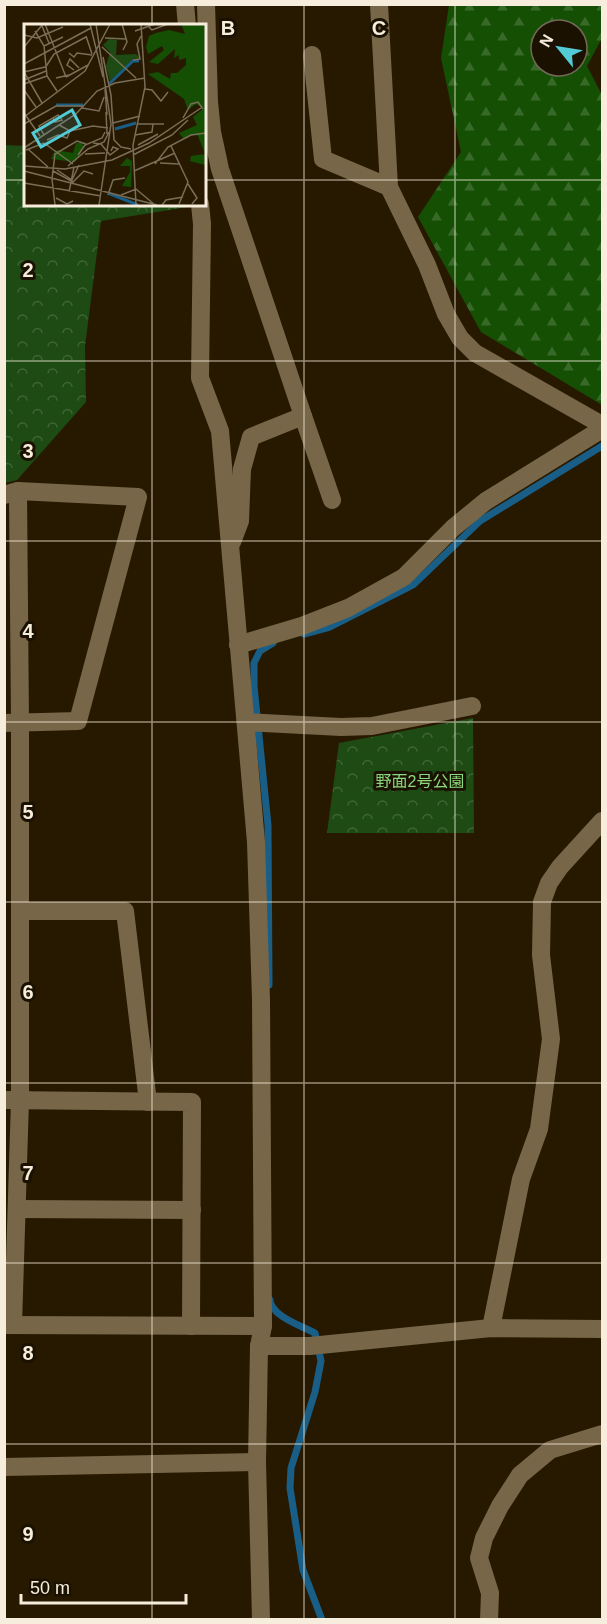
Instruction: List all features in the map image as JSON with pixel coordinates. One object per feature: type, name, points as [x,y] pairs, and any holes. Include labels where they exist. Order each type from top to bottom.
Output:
[{"type":"street","points":[[185,4],[187,24]]},
{"type":"street","points":[[207,4],[209,102],[212,132],[220,169],[332,500]]},
{"type":"street","points":[[238,645],[302,626],[348,608],[404,577],[453,528],[486,501],[603,427],[475,353],[460,338],[446,314],[427,265],[389,187],[379,4]]},
{"type":"street","points":[[312,55],[323,159],[389,187]]},
{"type":"street","points":[[200,206],[202,224],[200,378],[220,431],[256,842],[260,978],[262,1326],[259,1346],[257,1462],[261,1620]]},
{"type":"street","points":[[230,549],[240,521],[242,469],[250,437],[303,416]]},
{"type":"street","points":[[12,723],[78,721],[138,497],[11,493],[12,723],[20,911],[12,1100],[17,1209],[9,1325],[262,1326]]},
{"type":"street","points":[[246,722],[341,727],[372,726],[472,706]]},
{"type":"street","points":[[491,1328],[521,1179],[539,1129],[551,1039],[541,955],[542,902],[549,883],[560,867],[603,821]]},
{"type":"street","points":[[20,911],[125,911],[148,1102]]},
{"type":"street","points":[[12,1100],[192,1102],[191,1326]]},
{"type":"street","points":[[17,1209],[192,1210]]},
{"type":"street","points":[[259,1346],[316,1345],[491,1328],[603,1329]]},
{"type":"street","points":[[489,1620],[490,1593],[479,1558],[484,1538],[500,1506],[520,1475],[550,1450],[603,1434]]},
{"type":"street","points":[[4,1467],[257,1462]]},
{"type":"green space","points":[[449,5],[602,5],[602,38],[589,62],[589,18],[529,18],[529,78],[589,78],[589,70],[602,95],[602,405],[481,332],[418,217],[461,152],[441,58]]},
{"type":"green space","points":[[4,145],[24,146],[24,206],[194,206],[101,221],[85,346],[86,402],[17,480],[5,483]]},
{"type":"green space","points":[[4,243],[16,283],[9,409],[5,425]]},
{"type":"green space","name":"野面2号公園","points":[[473,718],[474,833],[327,833],[339,743]]},
{"type":"waterway","points":[[304,634],[330,627],[413,585],[480,521],[602,446]]},
{"type":"waterway","points":[[269,985],[268,825],[254,686],[254,663],[260,651],[273,643]]},
{"type":"waterway","points":[[270,1300],[281,1316],[315,1333],[321,1361],[315,1392],[291,1468],[290,1488],[303,1570],[322,1620]]}]
